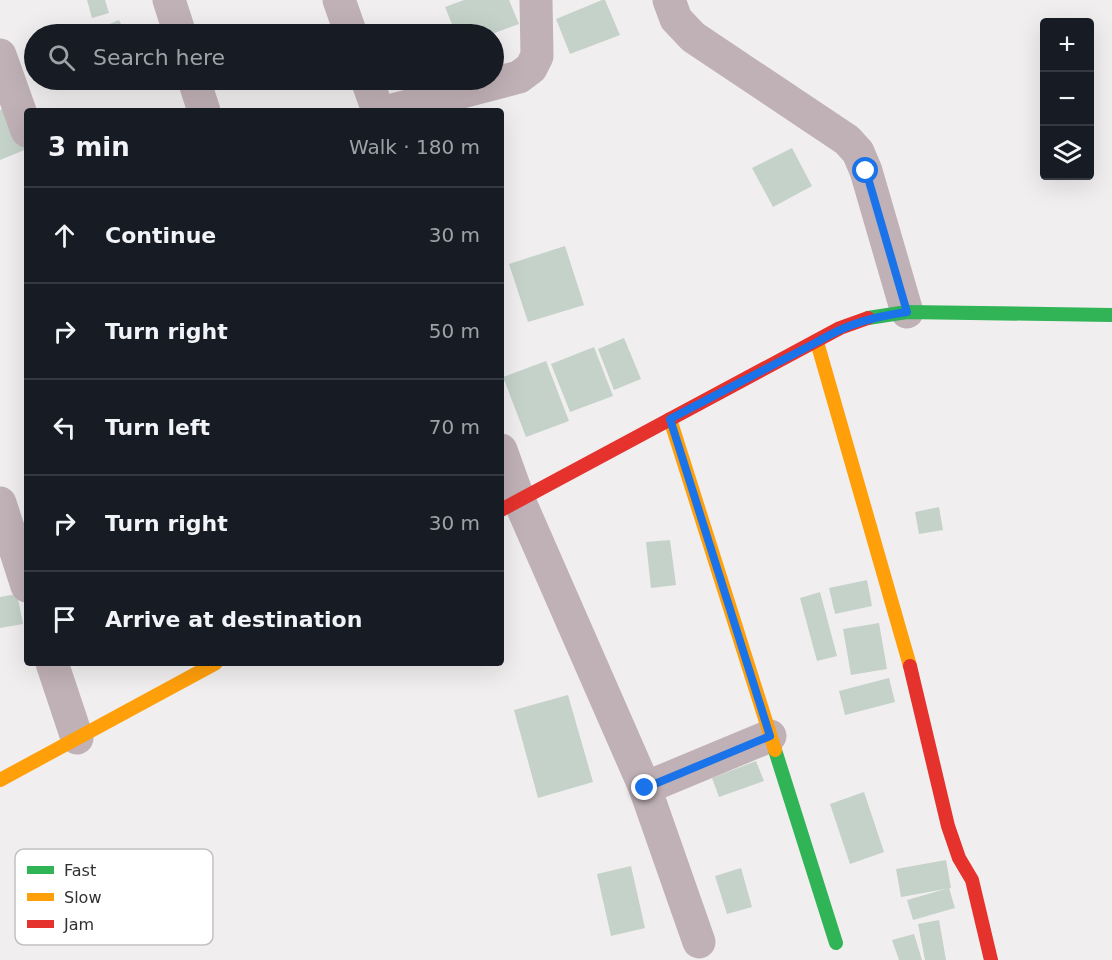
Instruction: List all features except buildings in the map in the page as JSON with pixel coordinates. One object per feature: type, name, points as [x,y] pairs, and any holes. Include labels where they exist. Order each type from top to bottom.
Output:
[{"type":"street","points":[[169,0],[177,24]]},
{"type":"street","points":[[339,0],[347,24]]},
{"type":"street","points":[[504,80],[519,76],[531,68],[537,56],[536,0]]},
{"type":"street","points":[[669,0],[676,20],[693,37],[847,141],[858,152],[866,171],[907,312]]},
{"type":"street","points":[[0,55],[24,123]]},
{"type":"street","points":[[197,90],[203,108]]},
{"type":"street","points":[[371,90],[377,108]]},
{"type":"street","points":[[400,108],[467,90]]},
{"type":"street","points":[[510,505],[840,328],[874,316],[907,312],[1112,315]]},
{"type":"street","points":[[817,342],[918,693],[948,826],[959,858],[972,880],[991,960]]},
{"type":"street","points":[[670,419],[836,943]]},
{"type":"street","points":[[504,468],[510,505],[645,788],[699,942]]},
{"type":"street","points":[[0,503],[24,577]]},
{"type":"street","points":[[53,666],[77,738]]},
{"type":"street","points":[[0,780],[210,666]]},
{"type":"street","points":[[645,788],[770,736]]},
{"type":"traffic: fast","points":[[868,318],[907,312],[1112,315]]},
{"type":"traffic: fast","points":[[775,750],[836,943]]},
{"type":"traffic: slow","points":[[817,342],[910,666]]},
{"type":"traffic: slow","points":[[670,419],[775,750]]},
{"type":"traffic: slow","points":[[0,780],[210,666]]},
{"type":"traffic: jam","points":[[504,508],[840,328],[868,318]]},
{"type":"traffic: jam","points":[[910,666],[948,826],[959,858],[972,880],[991,960]]},
{"type":"route","points":[[645,788],[770,736],[670,419],[840,328],[874,316],[907,312],[866,171]]}]
